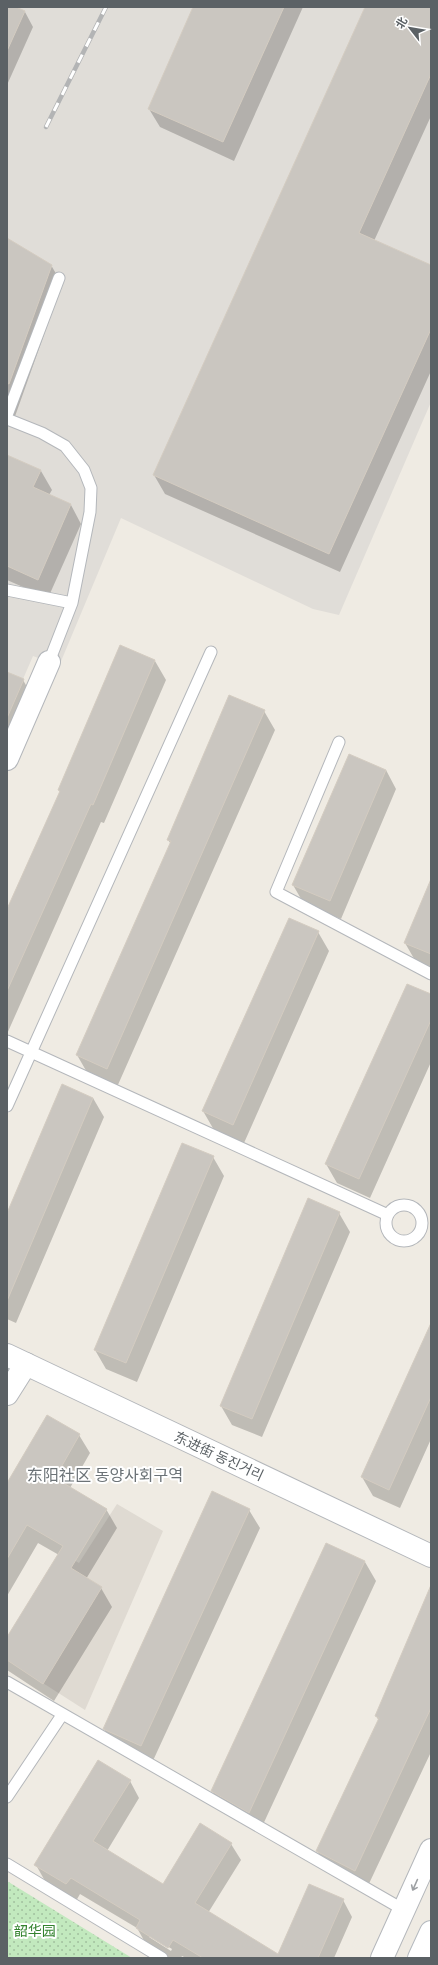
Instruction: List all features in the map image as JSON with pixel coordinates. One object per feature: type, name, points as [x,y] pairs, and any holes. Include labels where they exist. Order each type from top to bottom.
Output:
[{"type":"street","points":[[7,759],[49,662]]},
{"type":"street","points":[[7,1394],[17,1360]]},
{"type":"street","name":"东进街 동진거리","points":[[17,1360],[431,1556]]},
{"type":"street","points":[[382,1958],[431,1850]]},
{"type":"street","points":[[419,1958],[431,1932]]},
{"type":"lane","points":[[7,415],[59,278]]},
{"type":"lane","points":[[7,419],[42,433],[65,446],[84,470],[91,488],[90,512],[72,603],[49,662]]},
{"type":"lane","points":[[7,590],[72,603]]},
{"type":"lane","points":[[7,1106],[211,652]]},
{"type":"lane","points":[[339,742],[276,892],[431,974]]},
{"type":"lane","points":[[7,1041],[388,1215]]},
{"type":"lane","points":[[402,1205],[414,1208],[421,1217],[421,1228],[414,1238],[402,1241],[392,1236],[386,1226],[388,1215],[391,1210],[402,1205]]},
{"type":"lane","points":[[421,1228],[431,1233]]},
{"type":"lane","points":[[7,1682],[62,1715],[404,1910]]},
{"type":"lane","points":[[7,1797],[62,1715]]},
{"type":"lane","points":[[7,1864],[162,1958]]},
{"type":"shaded area","points":[[7,7],[431,7],[431,402],[339,615],[313,609],[121,518],[59,666],[33,656],[7,716]]},
{"type":"shaded area","points":[[117,1504],[163,1531],[85,1710],[7,1660],[7,1637],[60,1552],[79,1563]]},
{"type":"green space","name":"韶华园","points":[[7,1881],[132,1958],[7,1958]]},
{"type":"building","points":[[7,7],[16,7],[25,11],[7,51]]},
{"type":"building","points":[[193,7],[284,7],[223,142],[148,109]]},
{"type":"building","points":[[365,7],[431,7],[431,74],[359,233],[431,265],[431,329],[329,554],[153,475]]},
{"type":"building","points":[[7,238],[52,265],[9,384],[7,383]]},
{"type":"building","points":[[7,455],[41,470],[33,487],[71,504],[38,580],[7,566]]},
{"type":"building","points":[[120,645],[155,660],[93,805],[91,804],[7,991],[7,909],[60,791],[58,790]]},
{"type":"building","points":[[7,672],[24,679],[7,718]]},
{"type":"building","points":[[229,695],[265,710],[107,1069],[76,1055],[171,841],[167,840]]},
{"type":"building","points":[[349,754],[386,770],[330,901],[292,885]]},
{"type":"building","points":[[431,879],[431,954],[404,943]]},
{"type":"building","points":[[289,918],[319,931],[233,1125],[202,1111]]},
{"type":"building","points":[[407,984],[431,994],[431,1020],[359,1179],[325,1164]]},
{"type":"building","points":[[62,1084],[93,1098],[7,1301],[7,1213]]},
{"type":"building","points":[[182,1143],[214,1156],[126,1363],[94,1350]]},
{"type":"building","points":[[308,1198],[340,1212],[252,1419],[220,1406]]},
{"type":"building","points":[[431,1323],[431,1397],[389,1490],[361,1477]]},
{"type":"building","points":[[47,1415],[80,1434],[55,1478],[107,1509],[71,1568],[102,1587],[43,1684],[7,1660],[7,1637],[63,1546],[27,1525],[7,1559],[7,1483]]},
{"type":"building","points":[[212,1491],[250,1509],[141,1746],[103,1729]]},
{"type":"building","points":[[326,1543],[365,1561],[249,1813],[211,1791]]},
{"type":"building","points":[[431,1585],[431,1708],[355,1871],[316,1851],[379,1718],[375,1716]]},
{"type":"building","points":[[98,1760],[131,1780],[93,1841],[163,1884],[200,1823],[232,1843],[195,1903],[278,1954],[309,1884],[344,1899],[318,1958],[203,1958],[173,1940],[168,1948],[136,1928],[140,1920],[71,1878],[66,1884],[34,1865]]},
{"type":"railway","points":[[46,127],[106,7]]},
{"type":"district","name":"东阳社区 동양사회구역","points":[[105,1475]]}]
